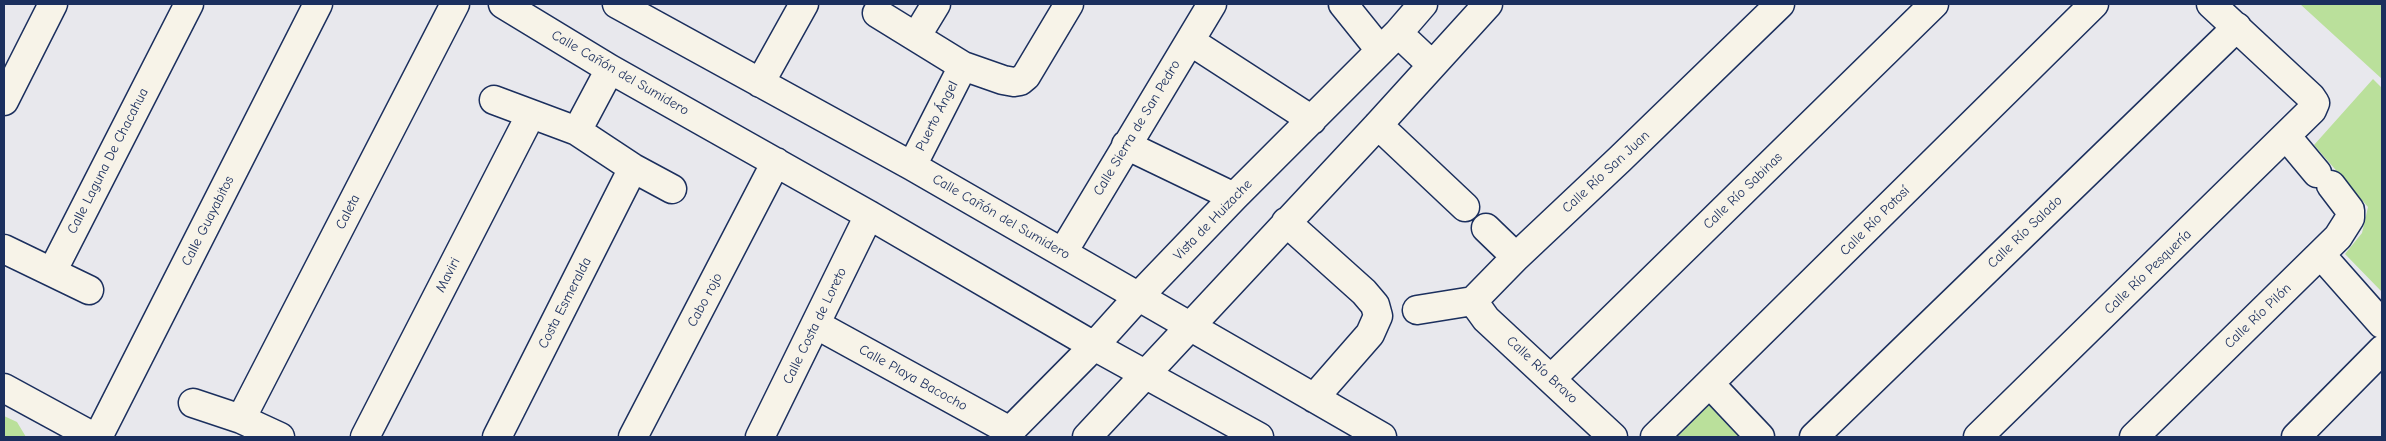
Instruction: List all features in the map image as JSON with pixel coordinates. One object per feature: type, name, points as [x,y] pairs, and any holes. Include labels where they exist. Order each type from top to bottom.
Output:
[{"type":"street","points":[[4,101],[53,4]]},
{"type":"street","name":"Calle Laguna De Chacahua","points":[[52,272],[189,4]]},
{"type":"street","name":"Calle Guayabitos","points":[[98,437],[318,4]]},
{"type":"street","name":"Caleta","points":[[241,419],[454,4]]},
{"type":"street","name":"Calle Cañón del Sumidero","points":[[503,4],[610,69],[870,215],[1094,346],[1259,437]]},
{"type":"street","name":"Calle Cañón del Sumidero","points":[[617,4],[656,14],[760,83],[912,166],[1382,437]]},
{"type":"street","points":[[760,83],[804,4]]},
{"type":"street","points":[[916,37],[936,4]]},
{"type":"street","points":[[877,13],[963,66],[1003,80],[1020,81],[1026,76],[1069,4]]},
{"type":"street","name":"Calle Sierra de San Pedro","points":[[1063,252],[1212,4]]},
{"type":"street","points":[[1343,4],[1389,41],[1432,65]]},
{"type":"street","name":"Vista de Huizache","points":[[1007,434],[1094,346],[1234,197],[1312,120],[1423,4]]},
{"type":"street","points":[[1095,433],[1145,373],[1378,125],[1488,4]]},
{"type":"street","name":"Calle Río San Juan","points":[[1473,301],[1516,257],[1780,4]]},
{"type":"street","name":"Calle Río Sabinas","points":[[1551,379],[1934,4]]},
{"type":"street","name":"Calle Río Potosí","points":[[1655,437],[2094,4]]},
{"type":"street","points":[[2211,4],[2237,27]]},
{"type":"street","name":"Calle Río Pesquería","points":[[1978,437],[2287,137],[2306,117],[2315,103],[2292,78],[2237,27]]},
{"type":"street","name":"Calle Río Salado","points":[[1814,437],[2237,27]]},
{"type":"street","points":[[1190,41],[1312,120]]},
{"type":"street","name":"Puerto Ángel","points":[[912,166],[963,66]]},
{"type":"street","points":[[578,132],[610,69]]},
{"type":"street","points":[[494,100],[578,132],[632,168],[672,189]]},
{"type":"street","name":"Maviri","points":[[365,437],[530,114]]},
{"type":"street","points":[[1378,125],[1465,206]]},
{"type":"street","name":"Calle Río Pilón","points":[[2134,437],[2321,255],[2338,237],[2350,218],[2350,210],[2287,137]]},
{"type":"street","points":[[1126,145],[1234,197]]},
{"type":"street","name":"Cabo rojo","points":[[633,437],[776,162]]},
{"type":"street","name":"Costa Esmeralda","points":[[497,437],[632,168]]},
{"type":"street","name":"Calle Costa de Loreto","points":[[767,435],[870,215]]},
{"type":"street","points":[[1286,222],[1364,292],[1375,305],[1378,316],[1370,334],[1314,398]]},
{"type":"street","points":[[1486,228],[1516,257]]},
{"type":"street","points":[[4,249],[89,290]]},
{"type":"street","points":[[2321,255],[2382,324]]},
{"type":"street","points":[[1416,310],[1473,301]]},
{"type":"street","name":"Calle Río Bravo","points":[[1473,301],[1486,318],[1613,437]]},
{"type":"street","name":"Calle Playa Bacocho","points":[[817,325],[1007,434]]},
{"type":"street","points":[[2296,437],[2382,350]]},
{"type":"street","points":[[1710,384],[1760,437]]},
{"type":"street","points":[[4,388],[54,428],[94,437]]},
{"type":"street","points":[[192,403],[241,419],[280,437]]},
{"type":"green space","points":[[2300,4],[2382,4],[2382,79]]},
{"type":"green space","points":[[2373,79],[2382,88],[2382,292],[2345,254],[2362,233],[2368,207],[2314,145]]},
{"type":"green space","points":[[1710,404],[1741,437],[1677,437]]},
{"type":"green space","points":[[4,416],[17,422],[26,437],[4,437]]}]
